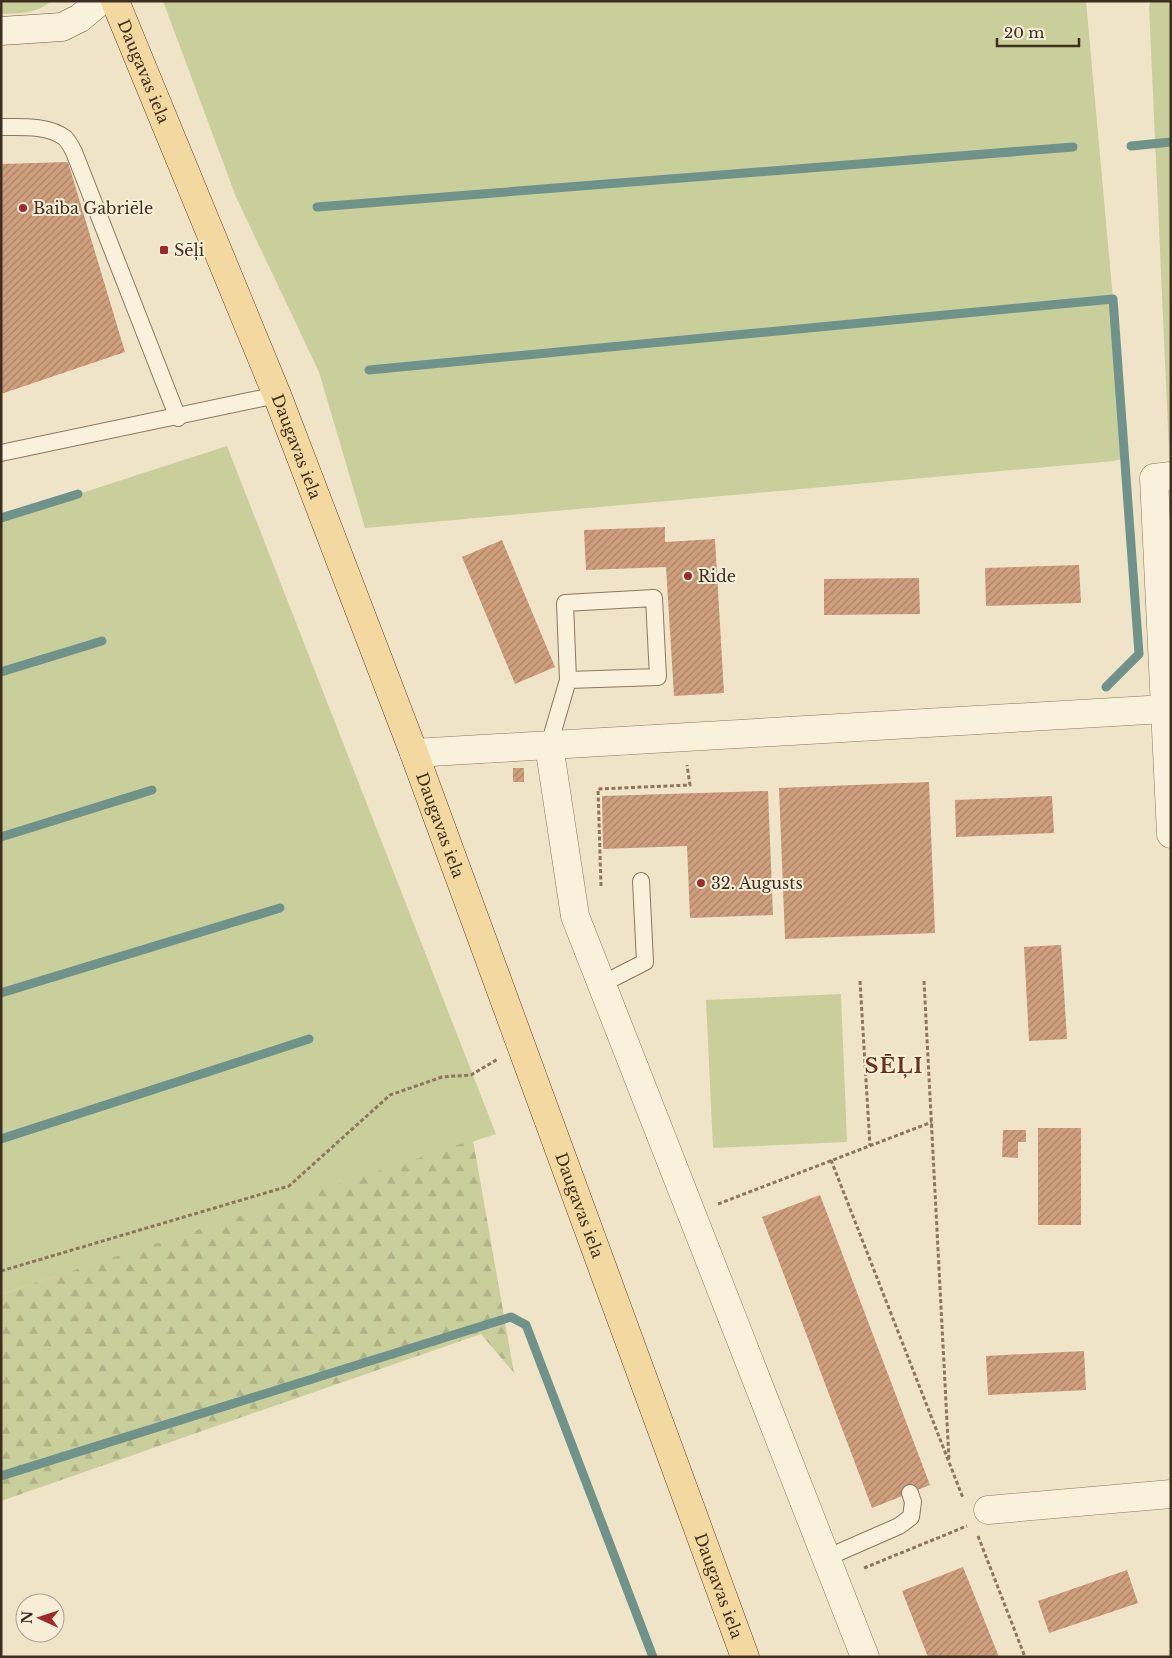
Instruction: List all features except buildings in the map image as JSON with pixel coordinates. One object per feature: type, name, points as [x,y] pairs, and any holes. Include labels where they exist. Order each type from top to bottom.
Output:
[{"type":"main road","name":"Daugavas iela","points":[[116,1],[278,395],[414,753],[745,1657]]},
{"type":"street","points":[[1,31],[62,27],[80,18],[100,1]]},
{"type":"street","points":[[1163,477],[1165,708],[1171,834]]},
{"type":"street","points":[[414,753],[1165,708]]},
{"type":"street","points":[[548,745],[575,916],[865,1657]]},
{"type":"street","points":[[975,1517],[1171,1494]]},
{"type":"lane","points":[[1,127],[33,127],[52,132],[65,138],[74,152],[178,418]]},
{"type":"lane","points":[[1,453],[178,418],[278,395]]},
{"type":"lane","points":[[548,745],[568,680],[565,603],[654,598],[658,677],[568,680]]},
{"type":"lane","points":[[602,984],[645,962],[641,881]]},
{"type":"lane","points":[[826,1558],[899,1526],[911,1516],[913,1502],[910,1493]]},
{"type":"path","points":[[601,888],[598,789],[690,785],[684,737]]},
{"type":"path","points":[[860,981],[870,1146]]},
{"type":"path","points":[[924,981],[949,1463]]},
{"type":"path","points":[[1,1271],[289,1186],[390,1095],[442,1077],[471,1075],[521,1045]]},
{"type":"path","points":[[712,1206],[932,1122]]},
{"type":"path","points":[[831,1160],[949,1463],[975,1517],[1025,1657]]},
{"type":"path","points":[[856,1572],[975,1517]]},
{"type":"green space","points":[[1,1],[51,1],[34,11],[1,14]]},
{"type":"green space","points":[[163,1],[1086,1],[1113,299],[1124,458],[1114,461],[365,528],[319,372],[236,197]]},
{"type":"green space","points":[[1151,1],[1171,1],[1169,451],[1149,6]]},
{"type":"green space","points":[[227,446],[496,1134],[1,1294],[1,519]]},
{"type":"green space","points":[[841,994],[847,1142],[713,1148],[706,1000]]},
{"type":"green space","points":[[473,1140],[514,1373],[481,1334],[1,1501],[1,1294]]},
{"type":"waterway","points":[[1131,146],[1171,142]]},
{"type":"waterway","points":[[317,207],[1073,147]]},
{"type":"waterway","points":[[369,370],[1113,299],[1139,654],[1106,687]]},
{"type":"waterway","points":[[1,518],[78,494]]},
{"type":"waterway","points":[[1,672],[102,641]]},
{"type":"waterway","points":[[1,837],[152,790]]},
{"type":"waterway","points":[[1,993],[280,908]]},
{"type":"waterway","points":[[1,1139],[309,1039]]},
{"type":"waterway","points":[[1,1476],[511,1317],[526,1325],[653,1657]]},
{"type":"place","name":"Baiba Gabriēle","points":[[23,208]]},
{"type":"place","name":"Sēļi","points":[[164,250]]},
{"type":"place","name":"Ride","points":[[688,576]]},
{"type":"place","name":"32. Augusts","points":[[701,883]]},
{"type":"district","name":"SĒĻI","points":[[894,1066]]}]
